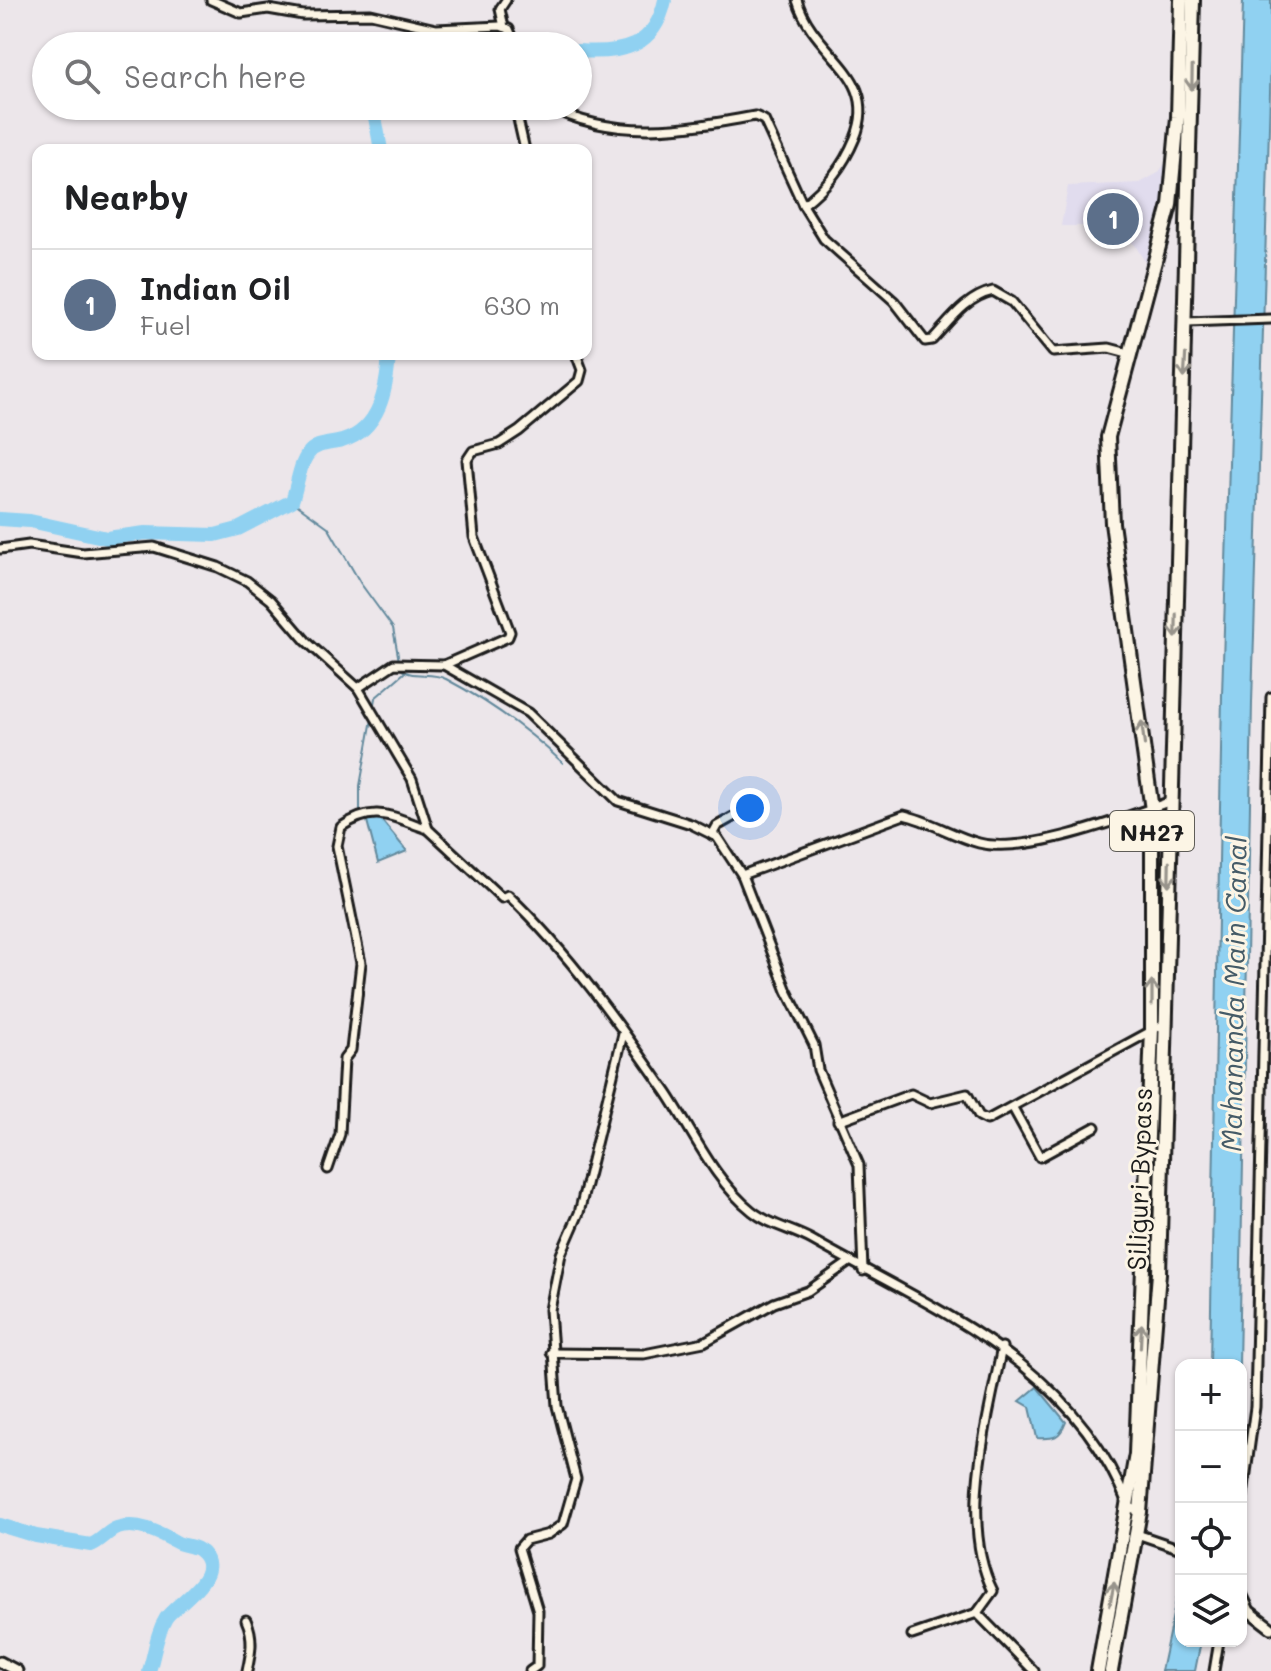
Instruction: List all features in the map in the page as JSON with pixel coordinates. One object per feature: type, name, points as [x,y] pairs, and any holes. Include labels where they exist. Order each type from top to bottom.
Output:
[{"type":"highway","name":"NH27","points":[[1098,1671],[1134,1509],[1152,1029],[1152,810],[1108,478],[1112,415],[1162,247],[1170,205],[1178,117],[1181,0]]},
{"type":"highway","name":"NH27","points":[[1187,322],[1193,0]]},
{"type":"highway","name":"Siliguri Bypass","points":[[1111,1671],[1137,1534],[1134,1509],[1159,1273],[1187,322]]},
{"type":"street","points":[[211,0],[241,13],[268,9],[303,15],[371,14],[436,29],[504,27]]},
{"type":"street","points":[[506,0],[500,9],[504,27],[510,32]]},
{"type":"street","points":[[797,0],[815,38],[851,79],[863,102],[863,115],[843,165],[803,205]]},
{"type":"street","points":[[583,120],[598,126],[632,131],[663,131],[755,116],[771,129],[803,205],[833,249],[894,301],[925,341],[932,340],[947,319],[984,293],[993,291],[1012,302],[1053,352],[1109,348],[1128,353]]},
{"type":"street","points":[[518,120],[524,144]]},
{"type":"street","points":[[1187,322],[1225,318],[1270,319]]},
{"type":"street","points":[[358,688],[394,664],[444,665],[501,643],[510,632],[474,537],[467,460],[473,451],[499,444],[519,431],[579,381],[582,370],[578,360]]},
{"type":"street","points":[[0,549],[29,545],[83,553],[154,547],[218,567],[247,581],[271,600],[306,641],[358,688],[412,779],[428,829]]},
{"type":"street","points":[[444,665],[528,713],[618,801],[712,835],[742,875],[787,991],[814,1045],[818,1070],[859,1165],[863,1271]]},
{"type":"street","points":[[1242,1503],[1255,1407],[1271,697]]},
{"type":"street","points":[[742,875],[904,815],[929,821],[977,842],[1014,845],[1152,810],[1171,801]]},
{"type":"street","points":[[328,1169],[340,1134],[344,1059],[351,1050],[361,963],[337,846],[341,827],[355,817],[378,811],[428,829],[502,898],[508,895],[554,938],[736,1196],[767,1222],[795,1231],[863,1271],[936,1306],[1027,1366],[1084,1427],[1134,1509]]},
{"type":"street","points":[[712,835],[717,826],[733,817]]},
{"type":"street","points":[[838,1121],[911,1094],[930,1103],[967,1094],[979,1116],[987,1120],[1166,1023]]},
{"type":"street","points":[[530,1671],[537,1666],[538,1611],[519,1548],[526,1540],[549,1534],[563,1524],[576,1479],[557,1406],[550,1310],[561,1254],[579,1213],[623,1034]]},
{"type":"street","points":[[1013,1108],[1040,1157],[1095,1127]]},
{"type":"street","points":[[1259,1188],[1271,1188]]},
{"type":"street","points":[[551,1353],[644,1354],[704,1342],[774,1303],[808,1291],[848,1263]]},
{"type":"street","points":[[912,1635],[977,1613],[993,1591],[979,1559],[975,1516],[1002,1347]]},
{"type":"street","points":[[1137,1534],[1175,1547]]},
{"type":"street","points":[[1247,1604],[1257,1621],[1271,1628]]},
{"type":"street","points":[[977,1613],[1034,1671]]},
{"type":"street","points":[[246,1620],[251,1631],[247,1671]]},
{"type":"street","points":[[1214,1671],[1218,1647]]},
{"type":"street","points":[[0,1662],[17,1671]]},
{"type":"shaded area","points":[[1170,157],[1165,212],[1149,269],[1135,245],[1113,226],[1061,226],[1068,186],[1140,183],[1158,173]]},
{"type":"water","name":"Mahananda Main Canal","points":[[1243,0],[1271,0],[1252,703],[1239,1359],[1210,1359],[1222,695]]},
{"type":"water","points":[[378,816],[407,851],[378,863],[367,821]]},
{"type":"water","points":[[1037,1387],[1066,1422],[1059,1434],[1052,1438],[1037,1438],[1030,1407],[1020,1401]]},
{"type":"water","points":[[1175,1606],[1175,1647],[1200,1647],[1195,1671],[1161,1671]]},
{"type":"waterway","points":[[592,52],[622,49],[645,38],[660,16],[665,0]]},
{"type":"waterway","points":[[376,120],[380,144]]},
{"type":"waterway","points":[[0,519],[30,521],[107,538],[145,533],[215,535],[238,529],[292,501],[302,464],[311,450],[355,436],[365,428],[379,406],[388,360]]},
{"type":"waterway","points":[[292,501],[328,527],[361,584],[393,628],[399,661]]},
{"type":"waterway","points":[[400,668],[409,673],[440,677],[493,706],[563,763]]},
{"type":"waterway","points":[[373,709],[375,698],[404,673]]},
{"type":"waterway","points":[[360,816],[360,786],[372,719]]},
{"type":"waterway","points":[[0,1525],[36,1536],[91,1545],[114,1529],[132,1526],[148,1529],[199,1550],[207,1559],[205,1578],[166,1618],[149,1671]]},
{"type":"place","name":"Indian Oil","points":[[1113,219]]}]
